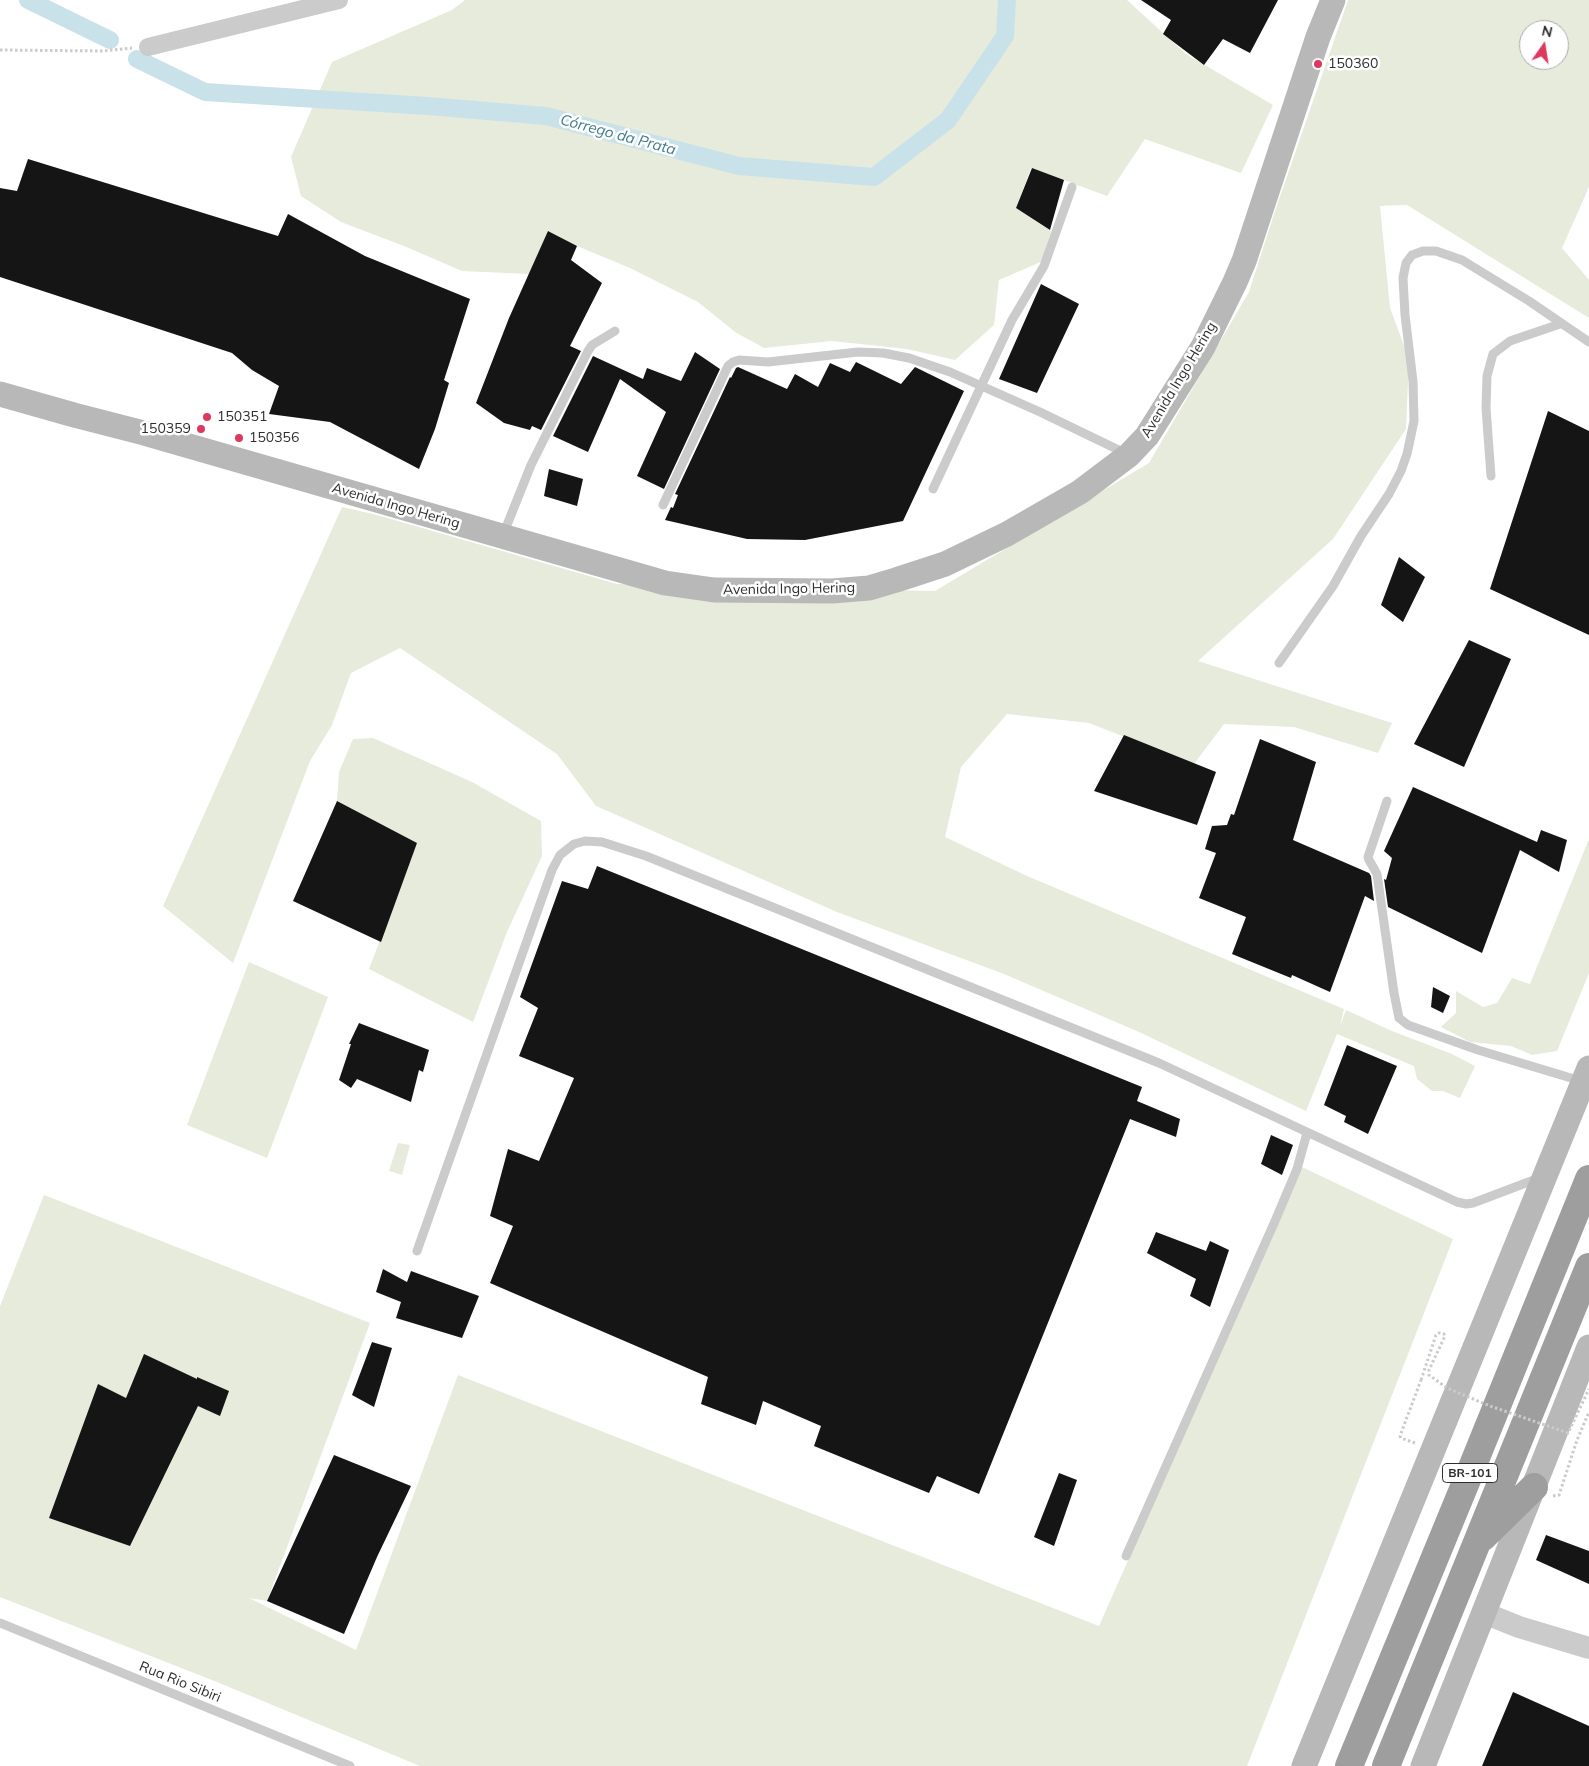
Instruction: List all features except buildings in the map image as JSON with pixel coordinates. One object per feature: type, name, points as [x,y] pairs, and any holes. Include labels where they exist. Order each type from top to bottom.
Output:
[{"type":"highway","name":"BR-101","points":[[1349,1766],[1589,1178]]},
{"type":"highway","name":"BR-101","points":[[1386,1766],[1589,1267]]},
{"type":"highway","points":[[1475,1545],[1534,1487]]},
{"type":"main road","name":"Avenida Ingo Hering","points":[[0,394],[665,583],[693,588],[737,591],[832,591],[869,588],[945,564],[1007,534],[1080,492],[1129,455],[1147,436],[1203,347],[1244,261],[1318,37],[1333,0]]},
{"type":"main road","points":[[1304,1766],[1586,1075]]},
{"type":"main road","points":[[1423,1766],[1589,1347]]},
{"type":"street","points":[[148,47],[339,0]]},
{"type":"street","points":[[1484,1613],[1519,1627],[1589,1648]]},
{"type":"lane","points":[[933,488],[1012,320],[1044,266],[1072,187]]},
{"type":"lane","points":[[1279,664],[1333,586],[1361,536],[1389,494],[1401,472],[1407,454],[1414,421],[1413,381],[1405,315],[1403,278],[1406,263],[1412,255],[1422,251],[1436,251],[1462,260],[1529,301],[1589,342]]},
{"type":"lane","points":[[1491,476],[1486,408],[1487,376],[1493,354],[1510,341],[1560,324]]},
{"type":"lane","points":[[502,537],[530,465],[588,351],[592,345],[615,331]]},
{"type":"lane","points":[[663,505],[728,366],[740,360],[768,362],[858,352],[883,353],[909,358],[950,372],[982,386],[1129,455]]},
{"type":"lane","points":[[1387,801],[1368,856],[1370,864],[1377,874],[1376,881],[1399,1018],[1408,1025],[1478,1050],[1586,1075]]},
{"type":"lane","points":[[416,1251],[552,870],[560,855],[574,844],[585,841],[602,842],[646,856],[1160,1063],[1457,1202],[1473,1203],[1545,1176]]},
{"type":"lane","points":[[1126,1556],[1275,1221],[1296,1168],[1307,1133]]},
{"type":"lane","name":"Rua Rio Sibiri","points":[[0,1623],[350,1766]]},
{"type":"path","points":[[0,50],[103,51],[148,47]]},
{"type":"path","points":[[1433,1451],[1400,1437],[1436,1335],[1439,1333],[1445,1336],[1429,1370],[1429,1375],[1447,1388],[1490,1406],[1568,1433],[1589,1389]]},
{"type":"path","points":[[1577,1440],[1589,1412]]},
{"type":"shaded area","points":[[465,0],[1127,0],[1186,54],[1273,105],[1241,173],[1145,139],[1107,196],[1031,168],[1016,208],[1051,231],[1043,261],[999,280],[994,325],[955,360],[907,349],[832,341],[764,348],[735,332],[698,302],[549,231],[529,274],[462,271],[341,222],[301,196],[291,157],[332,62],[452,10]]},
{"type":"shaded area","points":[[1348,0],[1589,0],[1589,187],[1562,248],[1589,280],[1589,318],[1407,205],[1380,206],[1390,308],[1409,359],[1406,429],[1333,539],[1198,661],[1392,723],[1378,753],[1294,727],[1224,724],[1194,764],[1089,723],[1007,714],[961,767],[945,837],[1027,876],[1344,1009],[1340,1026],[1346,1010],[1392,1031],[1452,1054],[1475,1066],[1460,1098],[1443,1091],[1432,1091],[1417,1079],[1414,1066],[1337,1034],[1306,1111],[1139,1032],[1004,974],[837,912],[596,806],[557,754],[400,648],[351,673],[332,725],[310,761],[233,963],[163,906],[342,507],[377,515],[617,584],[935,591],[1149,463],[1249,292]]},
{"type":"shaded area","points":[[373,738],[472,782],[541,821],[542,856],[507,932],[473,1022],[369,969],[417,843],[337,801],[339,772],[353,739]]},
{"type":"shaded area","points":[[1589,839],[1589,973],[1557,1051],[1532,1055],[1511,1046],[1470,1042],[1441,1027],[1456,1013],[1456,991],[1483,1007],[1497,1003],[1512,978],[1530,984]]},
{"type":"shaded area","points":[[249,962],[328,997],[267,1158],[187,1125]]},
{"type":"shaded area","points":[[398,1143],[410,1145],[402,1175],[389,1171]]},
{"type":"shaded area","points":[[1302,1167],[1453,1239],[1247,1766],[420,1766],[212,1680],[0,1597],[0,1306],[44,1195],[370,1323],[267,1601],[249,1598],[356,1650],[458,1375],[1099,1626]]},
{"type":"waterway","name":"Córrego da Prata","points":[[28,0],[110,40]]},
{"type":"waterway","name":"Córrego da Prata","points":[[137,59],[205,92],[428,106],[546,116],[739,166],[874,177],[948,120],[1005,36],[1007,0]]},
{"type":"place","name":"150360","points":[[1318,64]]},
{"type":"place","name":"150351","points":[[207,417]]},
{"type":"place","name":"150359","points":[[201,429]]},
{"type":"place","name":"150356","points":[[239,438]]}]
